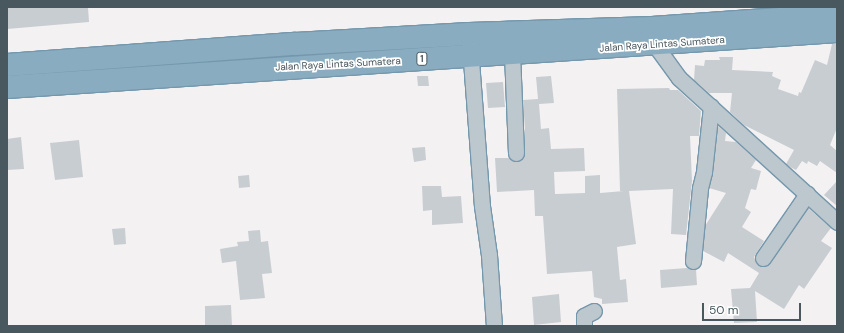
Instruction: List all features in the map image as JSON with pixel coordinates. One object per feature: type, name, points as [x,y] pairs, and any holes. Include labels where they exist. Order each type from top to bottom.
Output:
[{"type":"highway","name":"Jalan Raya Lintas Sumatera","points":[[7,87],[288,67],[512,54],[837,15]]},
{"type":"highway","name":"Jalan Raya Lintas Sumatera","points":[[7,65],[295,44],[469,34],[653,36],[837,31]]},
{"type":"street","points":[[469,34],[482,206],[489,255],[494,326]]},
{"type":"street","points":[[653,36],[679,78],[837,222]]},
{"type":"street","points":[[512,54],[516,153]]},
{"type":"street","points":[[693,261],[700,188],[704,172],[711,106]]},
{"type":"street","points":[[763,258],[807,194]]},
{"type":"street","points":[[584,326],[584,316],[594,311]]},
{"type":"building","points":[[7,7],[88,7],[89,22],[7,29]]},
{"type":"building","points":[[832,44],[837,44],[837,128],[830,145],[837,151],[837,173],[820,161],[817,166],[808,161],[807,164],[802,161],[796,170],[790,167],[786,164],[794,150],[744,125],[730,112],[732,93],[709,93],[694,80],[695,65],[704,66],[705,60],[720,60],[719,57],[733,57],[732,70],[773,72],[772,76],[781,80],[778,89],[798,96],[799,92],[801,93],[815,60],[827,65]]},
{"type":"building","points":[[417,76],[428,76],[429,86],[418,86]]},
{"type":"building","points":[[551,76],[554,103],[539,104],[541,129],[549,128],[551,149],[584,148],[585,171],[554,172],[555,194],[585,193],[585,176],[600,175],[600,193],[624,191],[620,191],[617,89],[669,88],[670,90],[678,90],[701,111],[699,136],[690,136],[692,181],[686,235],[671,234],[673,189],[629,191],[636,244],[617,247],[620,280],[626,279],[628,302],[602,304],[602,299],[594,297],[592,271],[547,274],[543,216],[535,216],[534,190],[497,192],[495,158],[508,158],[516,162],[524,158],[525,129],[523,100],[538,99],[536,77]]},
{"type":"building","points":[[503,82],[505,107],[488,108],[486,83]]},
{"type":"building","points":[[718,126],[726,133],[725,141],[736,142],[756,160],[751,168],[761,171],[756,190],[751,189],[745,208],[751,212],[742,227],[764,241],[754,257],[758,265],[763,267],[770,263],[808,208],[831,228],[821,241],[832,248],[804,289],[799,285],[784,309],[755,291],[757,322],[734,323],[731,289],[750,288],[759,273],[728,253],[724,262],[703,251],[705,226],[726,193],[709,188],[713,173]]},
{"type":"building","points":[[21,137],[24,169],[7,170],[7,139]]},
{"type":"building","points":[[79,140],[83,177],[55,180],[50,143]]},
{"type":"building","points":[[425,147],[426,160],[414,162],[412,148]]},
{"type":"building","points":[[249,175],[250,187],[239,188],[238,176]]},
{"type":"building","points":[[837,181],[837,206],[824,195]]},
{"type":"building","points":[[422,186],[441,186],[442,197],[461,196],[463,223],[432,225],[432,210],[423,211]]},
{"type":"building","points":[[125,228],[126,244],[114,245],[112,229]]},
{"type":"building","points":[[260,230],[261,242],[268,241],[272,273],[262,274],[265,298],[240,300],[236,261],[222,263],[220,249],[238,246],[237,242],[249,241],[248,231]]},
{"type":"building","points":[[687,268],[696,269],[697,285],[661,288],[660,270]]},
{"type":"building","points":[[559,294],[561,322],[534,325],[532,297]]},
{"type":"building","points":[[231,305],[232,326],[205,326],[205,306]]}]
